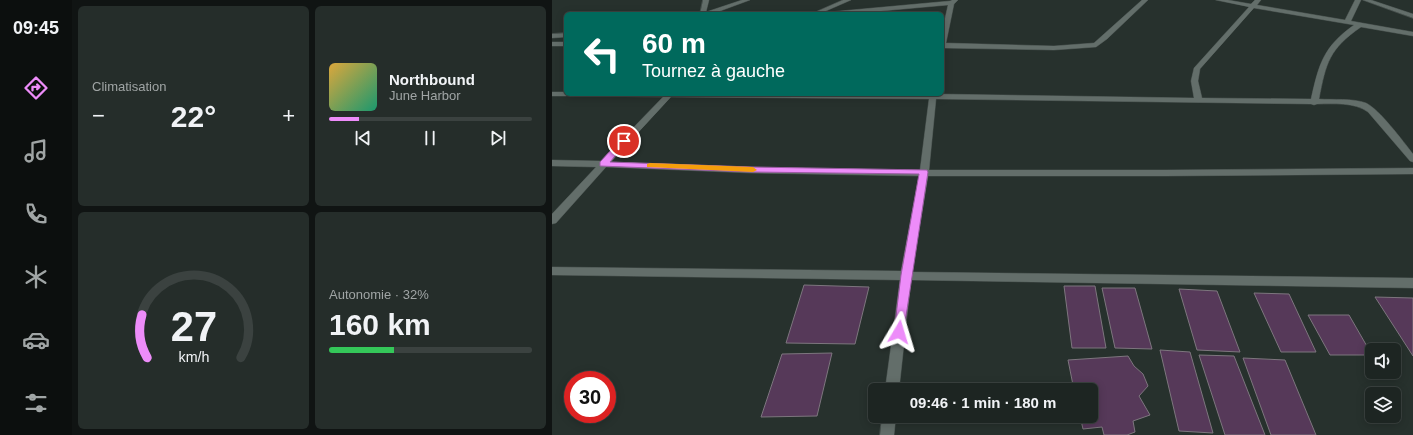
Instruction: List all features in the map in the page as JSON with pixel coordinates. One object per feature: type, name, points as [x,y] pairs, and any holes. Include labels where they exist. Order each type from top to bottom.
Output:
[{"type":"street","points":[[703,12],[706,0]]},
{"type":"street","points":[[712,12],[746,0]]},
{"type":"street","points":[[819,12],[848,0]]},
{"type":"street","points":[[944,45],[1054,48],[1096,45],[1145,0]]},
{"type":"street","points":[[1219,0],[1413,34]]},
{"type":"street","points":[[1199,101],[1193,86],[1194,77],[1198,68],[1258,0]]},
{"type":"street","points":[[1347,23],[1358,0]]},
{"type":"street","points":[[1366,0],[1413,16]]},
{"type":"street","points":[[848,12],[953,1],[944,37]]},
{"type":"street","points":[[1314,103],[1324,64],[1331,50],[1343,37],[1359,25]]},
{"type":"street","points":[[552,36],[564,35]]},
{"type":"street","points":[[552,44],[564,44]]},
{"type":"street","points":[[552,94],[564,94]]},
{"type":"street","points":[[944,95],[1353,103],[1371,110],[1412,157]]},
{"type":"street","points":[[552,220],[667,96]]},
{"type":"street","points":[[893,383],[906,275],[924,172],[933,96]]},
{"type":"street","points":[[552,163],[751,170],[924,172],[1219,174],[1413,171]]},
{"type":"street","points":[[552,271],[1413,283]]},
{"type":"street","points":[[887,435],[888,423]]},
{"type":"building","points":[[804,285],[869,287],[855,344],[786,343]]},
{"type":"building","points":[[1064,286],[1095,286],[1106,348],[1072,348]]},
{"type":"building","points":[[1102,288],[1135,288],[1152,349],[1115,348]]},
{"type":"building","points":[[1179,289],[1217,291],[1240,352],[1197,350]]},
{"type":"building","points":[[1254,293],[1289,294],[1316,352],[1281,352]]},
{"type":"building","points":[[1375,297],[1413,298],[1413,356]]},
{"type":"building","points":[[1308,315],[1349,315],[1365,343],[1365,355],[1330,355]]},
{"type":"building","points":[[1160,350],[1190,352],[1213,433],[1179,431]]},
{"type":"building","points":[[832,353],[817,416],[761,417],[782,354]]},
{"type":"building","points":[[1199,355],[1234,356],[1265,435],[1225,435]]},
{"type":"building","points":[[1128,356],[1134,366],[1143,374],[1148,386],[1139,396],[1150,415],[1133,421],[1135,432],[1127,435],[1104,435],[1102,427],[1083,429],[1082,423],[1098,423],[1098,383],[1073,383],[1068,360]]},
{"type":"building","points":[[1243,358],[1285,360],[1316,435],[1271,435]]},
{"type":"slow traffic","points":[[650,166],[753,170]]},
{"type":"route","points":[[624,141],[603,164],[751,170],[924,172],[906,275],[899,332]]}]
